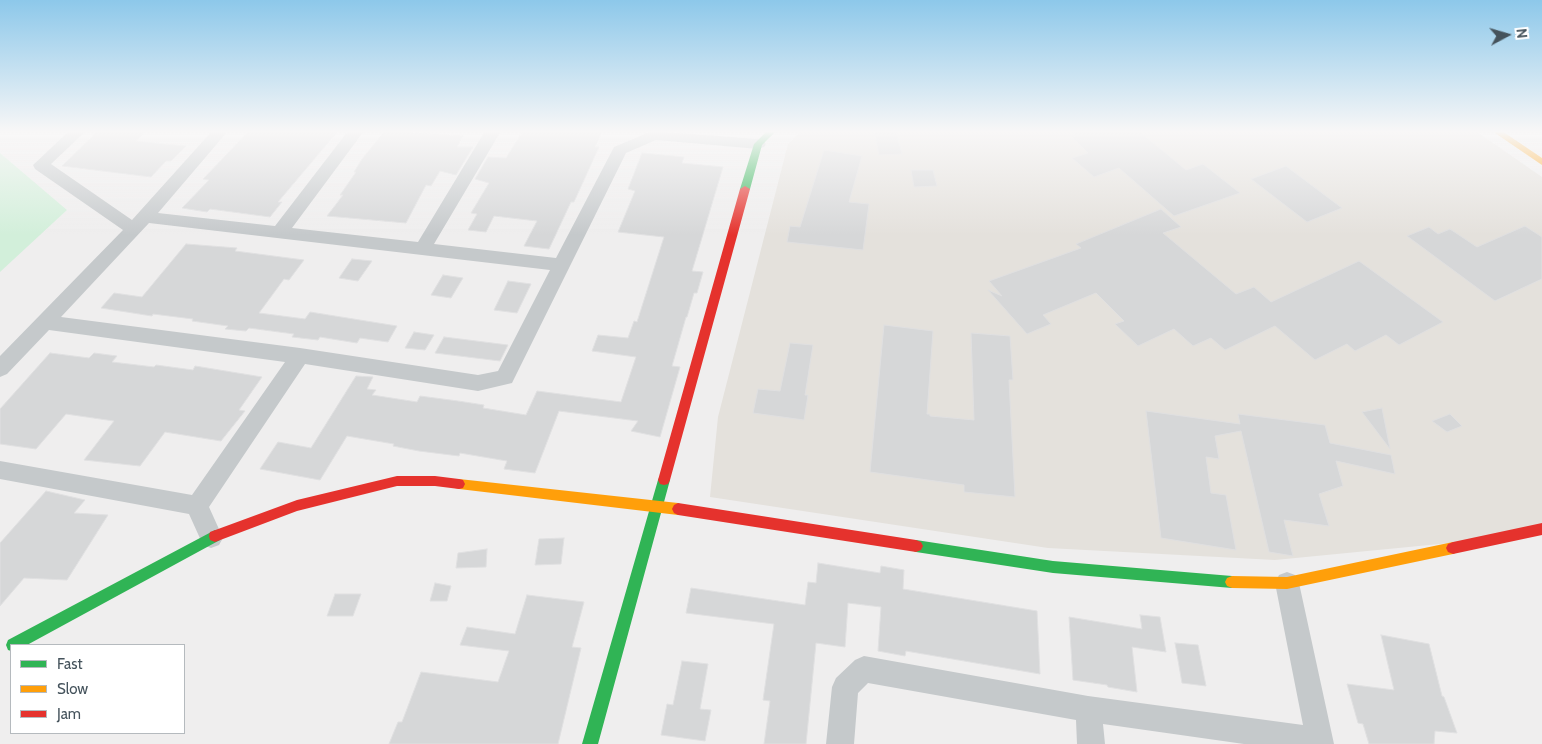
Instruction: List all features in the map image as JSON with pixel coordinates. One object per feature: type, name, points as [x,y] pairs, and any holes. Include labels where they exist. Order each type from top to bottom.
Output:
[{"type":"street","points":[[42,166],[140,223],[280,232],[563,265]]},
{"type":"street","points":[[0,369],[140,223],[190,166]]},
{"type":"street","points":[[280,232],[330,166]]},
{"type":"street","points":[[423,248],[472,166]]},
{"type":"street","points":[[45,322],[300,356],[478,383],[505,377],[612,166]]},
{"type":"street","points":[[590,744],[752,166]]},
{"type":"street","points":[[197,506],[300,356]]},
{"type":"street","points":[[0,470],[197,506]]},
{"type":"street","points":[[16,644],[211,538],[297,506],[397,481],[435,481],[658,506],[1053,567],[1216,582],[1287,583],[1542,529]]},
{"type":"street","points":[[197,506],[211,538]]},
{"type":"street","points":[[840,744],[845,687],[864,669],[1088,708],[1320,743],[1287,583]]},
{"type":"street","points":[[1088,708],[1090,744]]},
{"type":"shaded area","points":[[782,166],[1526,166],[1542,177],[1542,534],[1275,560],[1048,548],[710,497],[718,417]]},
{"type":"green space","points":[[0,166],[15,166],[67,210],[0,272]]},
{"type":"building","points":[[62,166],[162,166],[151,177]]},
{"type":"building","points":[[216,166],[309,166],[278,202],[282,202],[270,217],[210,209],[207,212],[182,208],[209,180],[203,179]]},
{"type":"building","points":[[358,166],[462,166],[456,175],[440,171],[431,186],[426,185],[406,223],[327,216],[343,195],[340,195],[356,172],[354,172]]},
{"type":"building","points":[[483,166],[590,166],[549,249],[524,246],[537,221],[494,216],[486,232],[468,230],[477,214],[471,213],[489,183],[475,179]]},
{"type":"building","points":[[637,166],[723,167],[692,271],[703,272],[697,293],[694,293],[686,317],[672,366],[680,367],[660,437],[631,431],[638,421],[559,411],[535,473],[504,469],[507,461],[460,453],[459,456],[419,451],[393,446],[394,444],[347,436],[320,480],[260,469],[278,442],[311,448],[356,376],[373,377],[367,389],[376,390],[372,395],[417,402],[420,396],[484,405],[483,408],[526,415],[537,391],[621,402],[636,357],[592,351],[598,335],[628,338],[634,321],[637,322],[664,237],[618,232],[635,191],[628,189]]},
{"type":"building","points":[[819,166],[859,166],[849,202],[869,204],[863,250],[787,242],[790,226],[800,227]]},
{"type":"building","points":[[1081,166],[1181,166],[1186,170],[1198,166],[1205,166],[1240,193],[1174,216],[1119,168],[1094,177]]},
{"type":"building","points":[[1286,166],[1342,208],[1307,222],[1251,179]]},
{"type":"building","points":[[911,170],[933,170],[937,186],[914,187]]},
{"type":"building","points":[[1161,209],[1181,227],[1163,233],[1236,294],[1254,287],[1271,302],[1359,261],[1443,322],[1399,345],[1386,335],[1355,351],[1347,344],[1315,360],[1275,326],[1225,350],[1211,338],[1193,346],[1174,329],[1138,346],[1115,324],[1124,321],[1096,293],[1043,315],[1051,324],[1027,334],[988,290],[1002,296],[989,281],[1081,248],[1076,244]]},
{"type":"building","points":[[1525,226],[1542,237],[1542,279],[1495,301],[1407,236],[1429,227],[1438,234],[1450,229],[1477,247]]},
{"type":"building","points":[[186,244],[237,248],[235,251],[304,260],[289,280],[284,279],[259,313],[305,319],[310,312],[397,326],[388,342],[360,338],[357,343],[320,337],[318,340],[292,337],[294,334],[249,328],[246,331],[225,329],[228,326],[192,321],[193,319],[153,314],[152,316],[101,308],[114,293],[142,297]]},
{"type":"building","points":[[352,259],[372,261],[358,281],[339,278]]},
{"type":"building","points":[[443,275],[463,278],[451,298],[431,295]]},
{"type":"building","points":[[508,281],[531,284],[517,313],[494,310]]},
{"type":"building","points":[[884,325],[933,331],[927,414],[930,414],[930,416],[974,420],[971,333],[1010,336],[1013,380],[1009,380],[1015,497],[964,492],[964,485],[870,472]]},
{"type":"building","points":[[414,332],[434,335],[425,350],[405,348]]},
{"type":"building","points":[[444,337],[508,345],[500,361],[435,353]]},
{"type":"building","points":[[790,343],[813,345],[805,395],[808,395],[804,420],[753,413],[758,389],[780,391]]},
{"type":"building","points":[[50,353],[89,358],[94,353],[117,356],[112,362],[193,370],[195,366],[262,377],[239,410],[245,411],[221,441],[165,432],[140,466],[84,460],[114,421],[66,414],[36,449],[0,444],[0,409]]},
{"type":"building","points":[[1382,408],[1390,449],[1362,412]]},
{"type":"building","points":[[1146,411],[1240,424],[1238,414],[1325,425],[1330,443],[1391,455],[1395,474],[1336,461],[1343,486],[1319,494],[1329,526],[1284,520],[1293,556],[1269,552],[1241,431],[1215,436],[1219,459],[1206,457],[1211,493],[1226,495],[1236,550],[1161,538]]},
{"type":"building","points":[[1450,414],[1462,426],[1447,432],[1432,421]]},
{"type":"building","points":[[46,491],[85,500],[74,513],[108,515],[67,580],[24,578],[0,606],[0,543]]},
{"type":"building","points":[[564,538],[561,564],[535,565],[539,539]]},
{"type":"building","points":[[487,549],[486,567],[456,568],[458,553]]},
{"type":"building","points":[[818,563],[880,573],[881,566],[904,570],[903,589],[1037,611],[1040,674],[906,651],[905,656],[878,651],[881,607],[848,603],[845,647],[816,643],[806,744],[764,744],[770,701],[763,700],[774,624],[686,613],[691,588],[805,605],[808,582],[816,583]]},
{"type":"building","points":[[435,583],[451,586],[447,601],[430,601]]},
{"type":"building","points":[[335,594],[361,594],[353,616],[327,616]]},
{"type":"building","points":[[527,595],[584,602],[572,647],[581,648],[558,744],[389,744],[398,722],[402,722],[421,672],[498,682],[509,651],[460,645],[467,627],[515,634]]},
{"type":"building","points":[[1140,615],[1160,617],[1166,652],[1132,647],[1137,692],[1073,680],[1069,617],[1142,629]]},
{"type":"building","points":[[1381,635],[1429,644],[1442,696],[1457,733],[1435,731],[1434,744],[1369,744],[1363,724],[1358,723],[1347,684],[1394,690]]},
{"type":"building","points":[[1175,643],[1198,645],[1206,686],[1182,683]]},
{"type":"building","points":[[682,661],[708,664],[700,709],[711,710],[705,741],[661,735],[667,704],[673,705]]},
{"type":"traffic: fast","points":[[745,189],[752,166]]},
{"type":"traffic: fast","points":[[590,744],[664,480]]},
{"type":"traffic: fast","points":[[15,644],[215,536]]},
{"type":"traffic: fast","points":[[916,546],[1053,567],[1232,582]]},
{"type":"traffic: slow","points":[[459,484],[678,509]]},
{"type":"traffic: slow","points":[[1232,582],[1287,583],[1453,548]]},
{"type":"traffic: jam","points":[[664,480],[745,189]]},
{"type":"traffic: jam","points":[[215,536],[297,506],[397,481],[435,481],[459,484]]},
{"type":"traffic: jam","points":[[678,509],[916,546]]},
{"type":"traffic: jam","points":[[1453,548],[1542,529]]}]
